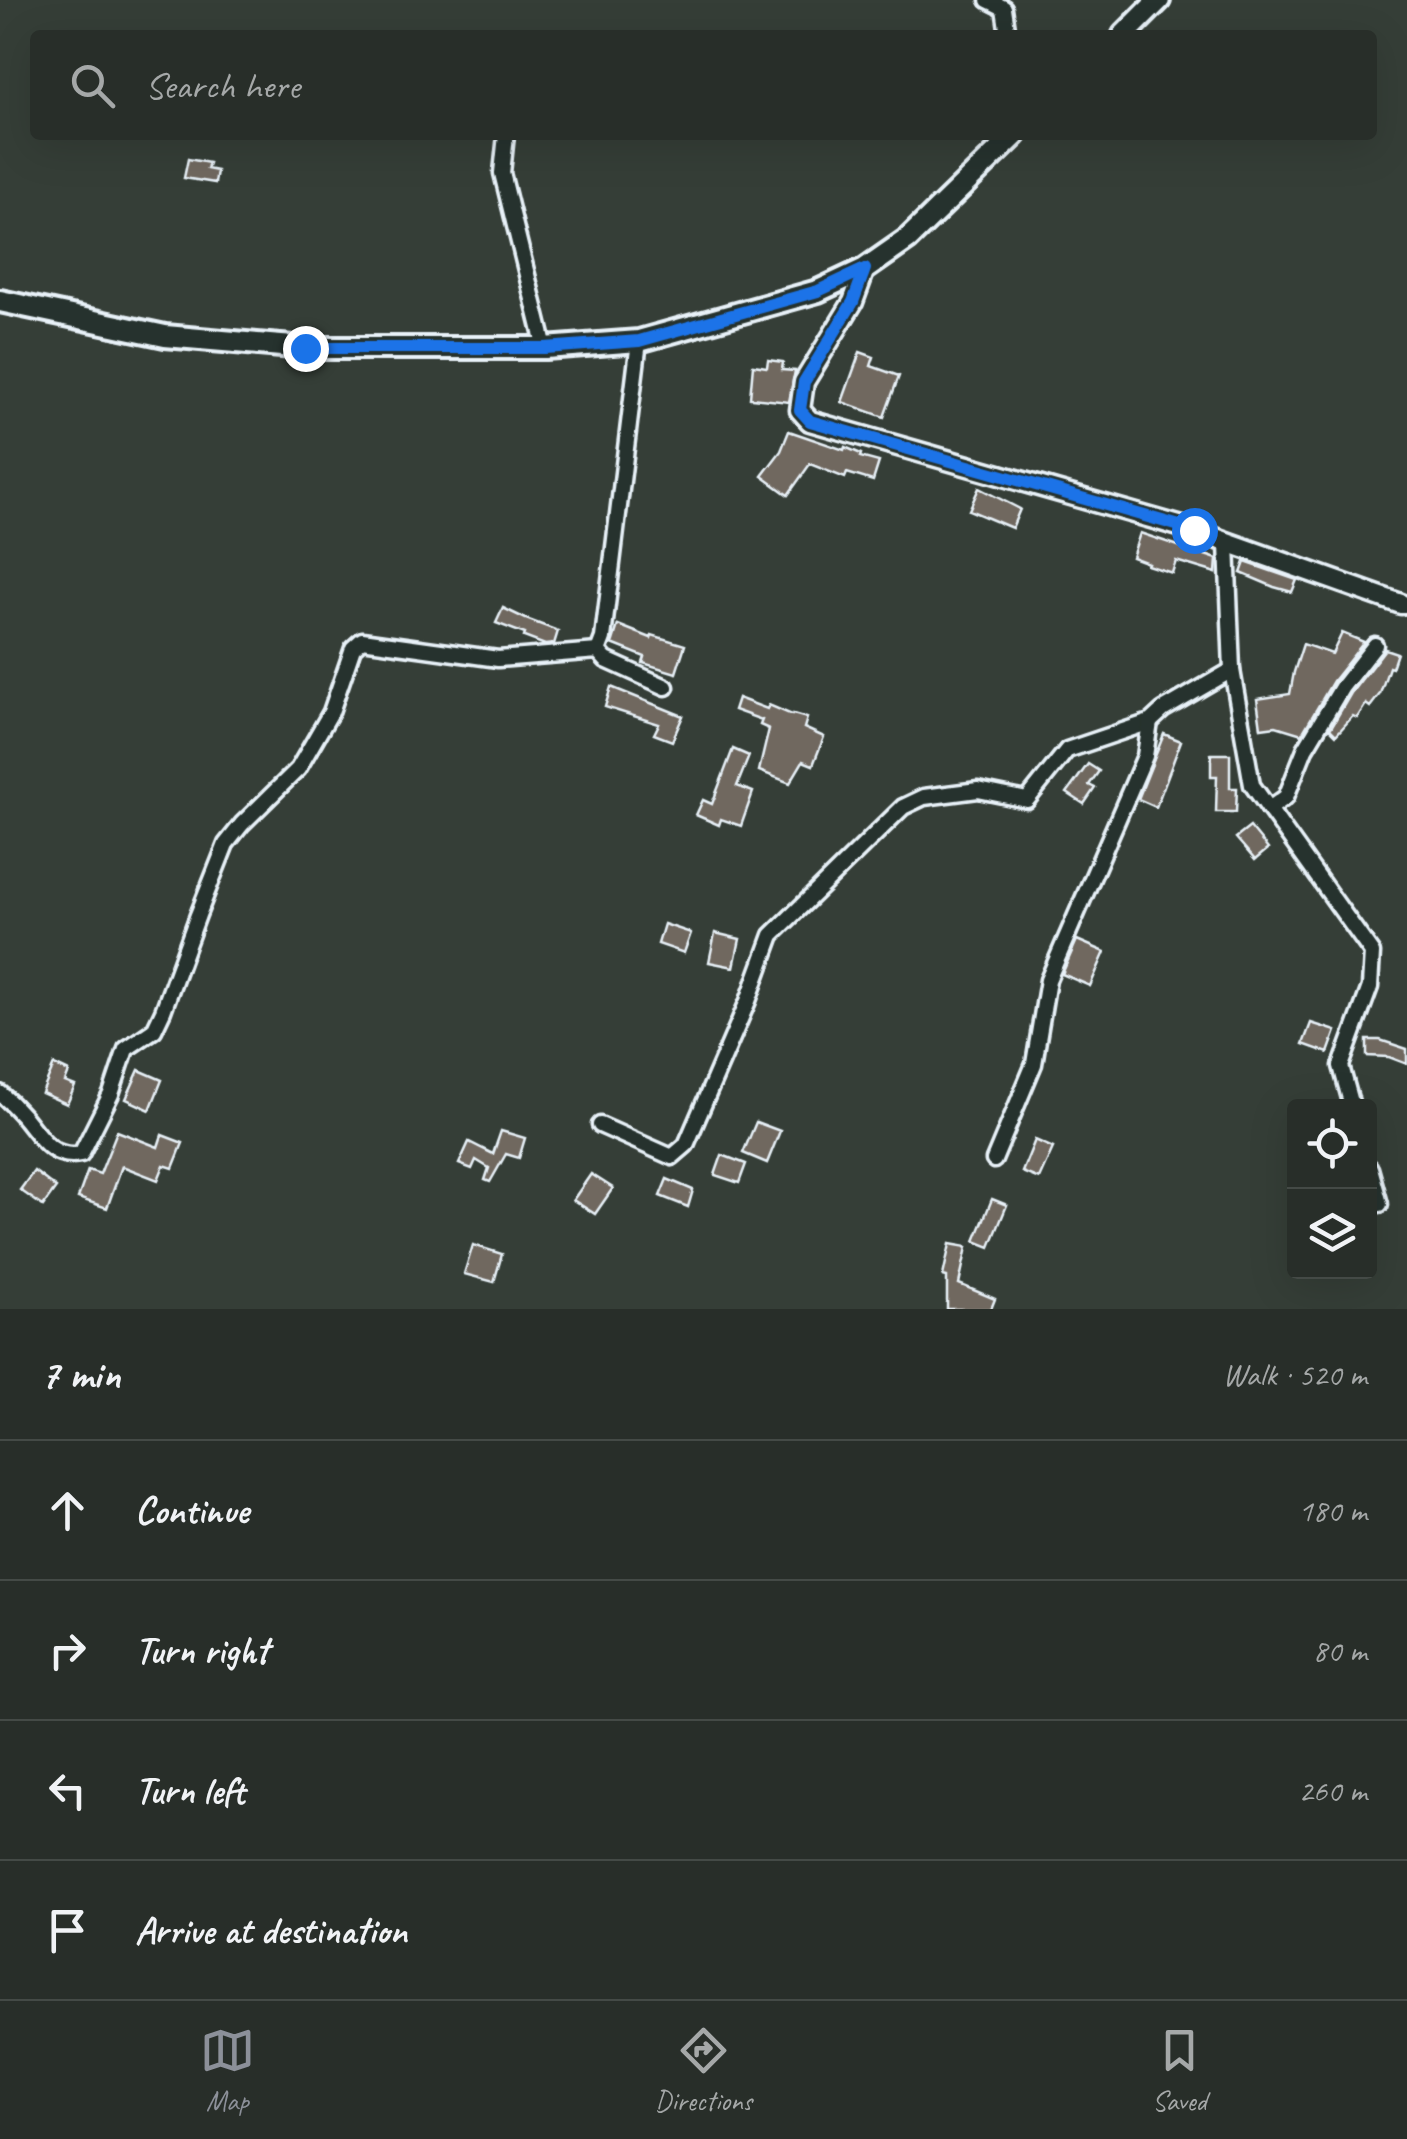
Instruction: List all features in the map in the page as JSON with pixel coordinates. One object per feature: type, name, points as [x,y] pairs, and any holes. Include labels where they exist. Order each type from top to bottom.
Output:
[{"type":"main road","points":[[1129,30],[1160,0]]},
{"type":"main road","points":[[0,301],[165,336],[305,348],[545,348],[639,341],[818,291],[865,269],[908,239],[1009,140]]},
{"type":"street","points":[[988,0],[1004,8],[1007,30]]},
{"type":"street","points":[[505,140],[502,173],[545,348]]},
{"type":"street","points":[[865,269],[853,302],[804,382],[800,410],[810,421],[1194,530],[1400,604]]},
{"type":"street","points":[[598,651],[603,638],[639,341]]},
{"type":"street","points":[[1226,544],[1232,670],[1252,785],[1372,952],[1370,987],[1341,1066],[1350,1099]]},
{"type":"street","points":[[0,1092],[40,1141],[59,1153],[81,1154],[111,1094],[126,1049],[154,1030],[163,1011],[226,844],[298,769],[331,712],[353,648],[362,640],[498,659],[598,651]]},
{"type":"street","points":[[1269,810],[1286,797],[1304,749],[1342,687],[1375,646]]},
{"type":"street","points":[[598,651],[606,660],[666,687]]},
{"type":"street","points":[[600,1126],[672,1158],[686,1145],[748,1001],[772,934],[903,808],[924,797],[978,790],[1026,800],[1066,750],[1150,722],[1163,710],[1232,670]]},
{"type":"street","points":[[994,1160],[1034,1064],[1048,980],[1145,756],[1150,722]]},
{"type":"street","points":[[1376,1189],[1380,1204]]},
{"type":"building","points":[[188,159],[209,163],[207,169],[217,171],[215,183],[184,178]]},
{"type":"building","points":[[860,352],[874,357],[871,366],[899,376],[884,417],[842,402]]},
{"type":"building","points":[[768,360],[783,362],[782,370],[795,371],[789,402],[750,398],[753,365],[767,367]]},
{"type":"building","points":[[789,431],[844,450],[845,447],[861,454],[860,457],[879,462],[873,481],[847,473],[845,478],[810,464],[788,495],[762,476],[781,451]]},
{"type":"building","points":[[979,488],[1020,509],[1012,528],[969,510]]},
{"type":"building","points":[[1140,533],[1217,559],[1216,573],[1176,561],[1172,573],[1147,565],[1132,557]]},
{"type":"building","points":[[1245,562],[1297,580],[1292,592],[1241,573]]},
{"type":"building","points":[[503,608],[558,631],[554,644],[545,645],[496,623]]},
{"type":"building","points":[[618,625],[651,638],[652,635],[685,645],[676,673],[643,663],[645,657],[612,644]]},
{"type":"building","points":[[1342,633],[1364,642],[1333,681],[1302,734],[1276,726],[1261,728],[1257,699],[1290,694],[1303,644],[1332,654]]},
{"type":"building","points":[[1385,649],[1397,653],[1380,694],[1336,735],[1330,729],[1351,693]]},
{"type":"building","points":[[611,687],[683,716],[672,741],[654,734],[659,724],[605,707]]},
{"type":"building","points":[[738,698],[807,718],[804,728],[824,737],[813,765],[803,761],[790,783],[759,771],[769,729],[760,725],[762,720],[734,710]]},
{"type":"building","points":[[1164,734],[1181,741],[1156,807],[1138,799]]},
{"type":"building","points":[[733,749],[749,756],[737,786],[753,792],[741,826],[721,819],[719,825],[696,815],[703,800],[712,804]]},
{"type":"building","points":[[1211,754],[1230,754],[1230,788],[1237,788],[1236,812],[1216,812],[1217,776],[1211,776]]},
{"type":"building","points":[[1088,764],[1099,771],[1089,785],[1095,788],[1084,804],[1067,793]]},
{"type":"building","points":[[1250,827],[1268,849],[1255,860],[1236,838]]},
{"type":"building","points":[[664,924],[691,933],[684,953],[658,944]]},
{"type":"building","points":[[715,933],[740,939],[734,967],[709,962]]},
{"type":"building","points":[[1077,940],[1105,952],[1090,986],[1062,974]]},
{"type":"building","points":[[1311,1023],[1336,1031],[1328,1053],[1303,1044]]},
{"type":"building","points":[[1367,1040],[1407,1049],[1407,1064],[1389,1057],[1367,1056]]},
{"type":"building","points":[[54,1065],[69,1072],[65,1082],[75,1086],[67,1104],[42,1093]]},
{"type":"building","points":[[139,1070],[162,1080],[150,1110],[126,1099]]},
{"type":"building","points":[[756,1122],[780,1131],[767,1163],[743,1153]]},
{"type":"building","points":[[117,1131],[158,1147],[162,1135],[183,1143],[173,1168],[164,1165],[158,1180],[122,1166],[107,1208],[78,1198],[88,1170],[100,1174]]},
{"type":"building","points":[[501,1131],[525,1138],[519,1158],[506,1154],[490,1182],[485,1180],[489,1168],[476,1160],[472,1169],[459,1164],[469,1142],[493,1154]]},
{"type":"building","points":[[1035,1140],[1053,1148],[1039,1179],[1022,1172]]},
{"type":"building","points":[[722,1155],[746,1164],[739,1183],[715,1175]]},
{"type":"building","points":[[34,1171],[56,1188],[43,1206],[20,1190]]},
{"type":"building","points":[[591,1174],[613,1188],[595,1214],[573,1200]]},
{"type":"building","points":[[667,1179],[693,1190],[688,1207],[660,1196]]},
{"type":"building","points":[[992,1199],[1007,1205],[990,1247],[975,1241]]},
{"type":"building","points":[[950,1244],[967,1247],[959,1284],[995,1299],[991,1309],[947,1309],[947,1277],[943,1276]]},
{"type":"building","points":[[473,1245],[502,1254],[494,1282],[464,1274]]},
{"type":"route","points":[[305,348],[545,348],[639,341],[818,291],[865,269],[853,302],[804,382],[800,410],[810,421],[1194,530]]}]
